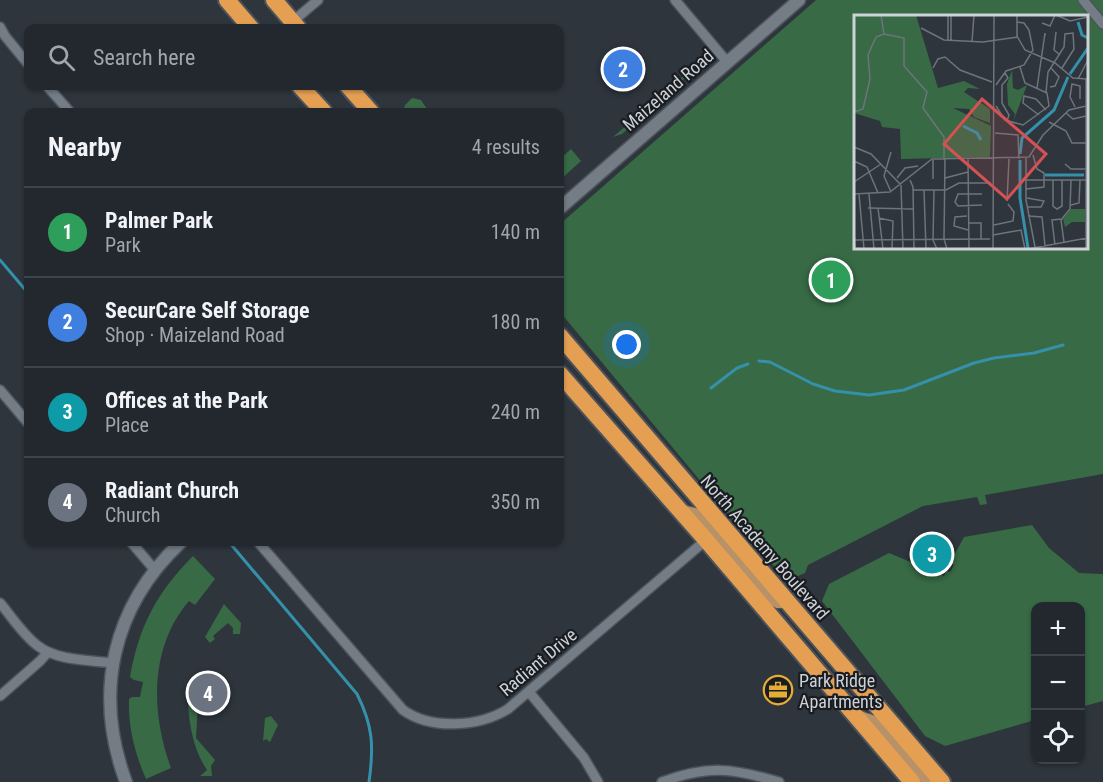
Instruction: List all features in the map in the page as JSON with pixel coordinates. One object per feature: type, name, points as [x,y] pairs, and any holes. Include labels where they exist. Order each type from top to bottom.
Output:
[{"type":"highway","points":[[227,0],[248,24]]},
{"type":"highway","points":[[274,0],[294,24]]},
{"type":"highway","points":[[304,90],[320,108]]},
{"type":"highway","points":[[352,90],[367,108]]},
{"type":"highway","name":"North Academy Boulevard","points":[[564,341],[942,782]]},
{"type":"highway","points":[[564,379],[682,512],[912,782]]},
{"type":"main road","name":"Maizeland Road","points":[[564,204],[799,0]]},
{"type":"main road","points":[[682,512],[695,515],[706,525],[767,595],[778,601],[785,601]]},
{"type":"main road","points":[[126,782],[110,723],[112,663],[125,621],[133,604],[154,569],[177,546]]},
{"type":"main road","points":[[856,717],[874,723],[926,782]]},
{"type":"street","points":[[296,24],[318,0]]},
{"type":"street","points":[[675,0],[728,63]]},
{"type":"street","points":[[1083,0],[1103,24]]},
{"type":"street","points":[[0,27],[24,59]]},
{"type":"street","points":[[51,90],[66,108]]},
{"type":"street","points":[[0,390],[24,418]]},
{"type":"street","name":"Radiant Drive","points":[[261,546],[403,710],[417,719],[438,724],[489,718],[508,709],[706,540]]},
{"type":"street","points":[[134,546],[154,569]]},
{"type":"street","points":[[0,603],[30,638],[48,652],[112,663]]},
{"type":"street","points":[[0,696],[48,652]]},
{"type":"street","points":[[529,692],[584,758],[598,782]]},
{"type":"street","points":[[666,781],[693,772],[718,769],[743,772],[779,782]]},
{"type":"green space","points":[[816,0],[1103,0],[1103,474],[985,495],[987,504],[980,505],[977,497],[923,506],[808,565],[805,573],[789,580],[783,577],[564,317],[564,220]]},
{"type":"green space","points":[[697,64],[699,66],[622,134],[613,137]]},
{"type":"green space","points":[[412,98],[421,100],[426,108],[404,108]]},
{"type":"green space","points":[[571,149],[581,161],[564,176],[564,155]]},
{"type":"green space","points":[[1032,525],[1049,548],[1079,573],[1103,574],[1103,701],[1085,706],[1085,602],[1031,602],[1031,721],[945,746],[925,736],[822,601],[829,584],[889,553],[944,576],[946,571],[950,572],[954,565],[950,563],[964,537]]},
{"type":"green space","points":[[193,556],[215,579],[195,605],[189,601],[176,619],[166,639],[160,660],[157,703],[164,747],[171,768],[146,779],[131,730],[129,699],[140,697],[143,682],[130,677],[144,626],[151,611],[169,583]]},
{"type":"green space","points":[[224,604],[241,623],[240,634],[233,634],[233,628],[228,623],[213,636],[215,639],[210,643],[205,637]]},
{"type":"green space","points":[[188,702],[198,704],[196,738],[215,760],[211,766],[212,776],[200,776],[207,770],[199,755],[191,729]]},
{"type":"green space","points":[[271,716],[278,725],[270,742],[266,739],[263,741],[265,718]]},
{"type":"waterway","points":[[0,260],[24,288]]},
{"type":"waterway","points":[[759,361],[770,362],[813,384],[835,391],[869,395],[904,390],[974,363],[1034,353],[1063,345]]},
{"type":"waterway","points":[[711,388],[737,368],[748,364]]},
{"type":"waterway","points":[[232,546],[357,694],[371,737],[369,782]]},
{"type":"place","name":"SecurCare Self Storage","points":[[623,69]]},
{"type":"place","name":"Palmer Park","points":[[831,280]]},
{"type":"place","name":"Offices at the Park","points":[[932,554]]},
{"type":"place","name":"Park Ridge Apartments","points":[[778,690]]},
{"type":"place","name":"Radiant Church","points":[[208,693]]}]
